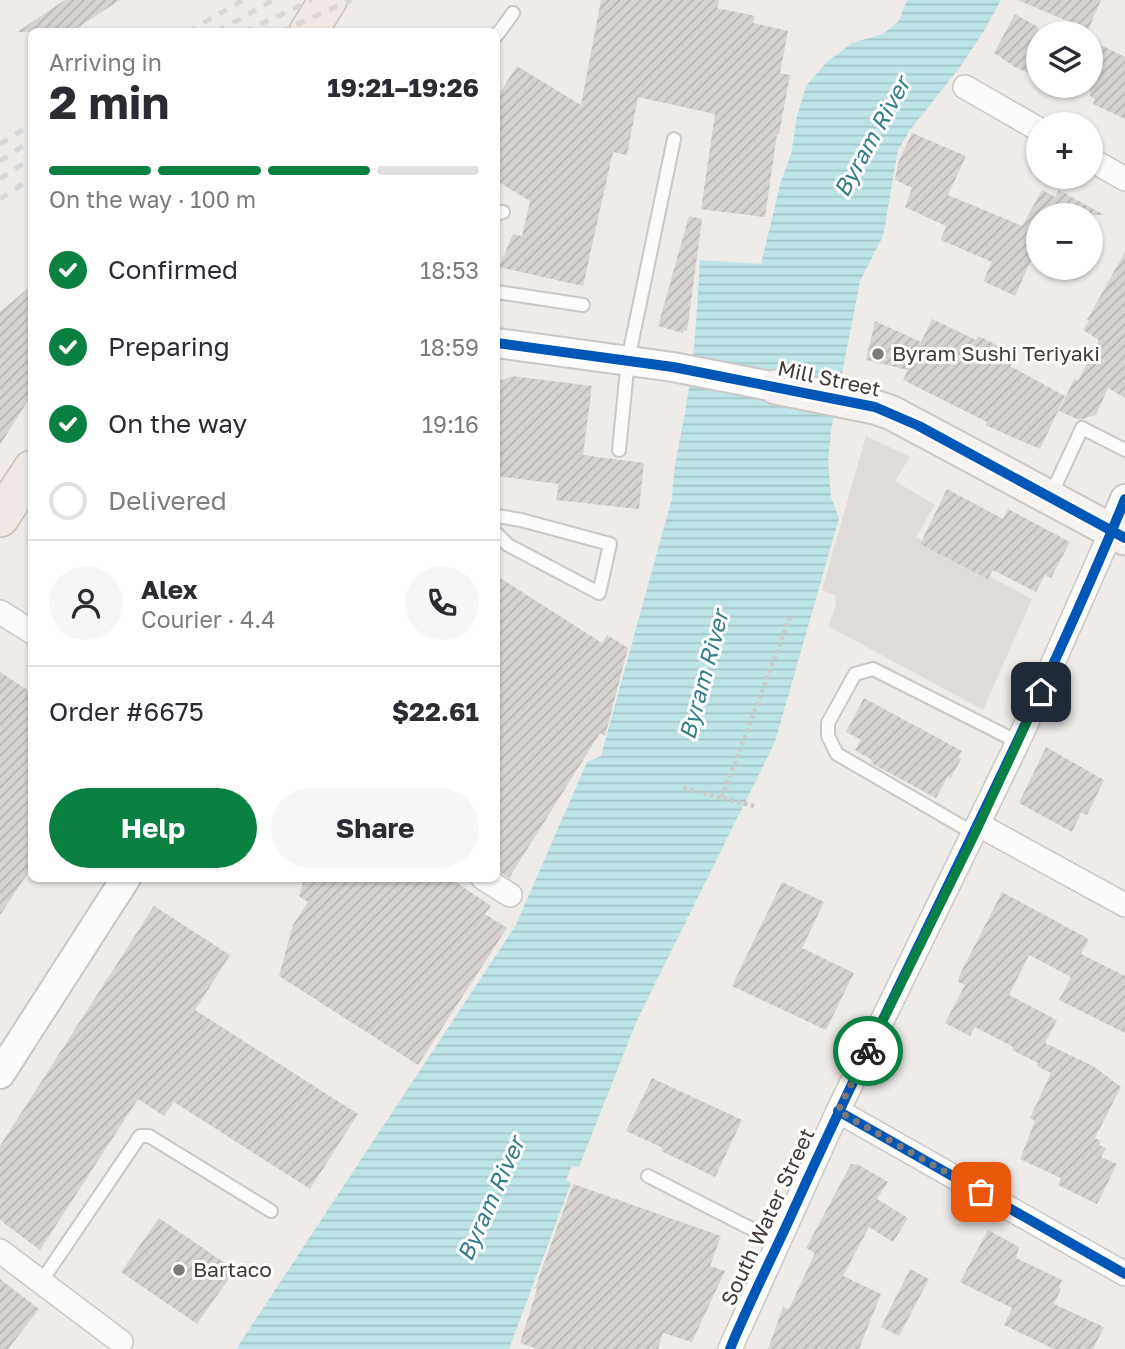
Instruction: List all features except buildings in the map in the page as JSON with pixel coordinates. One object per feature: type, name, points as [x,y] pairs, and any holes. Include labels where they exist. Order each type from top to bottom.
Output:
[{"type":"main road","name":"Mill Street","points":[[776,387],[875,407],[919,426],[1118,535]]},
{"type":"main road","points":[[0,518],[28,475]]},
{"type":"street","points":[[965,87],[1026,122]]},
{"type":"street","points":[[1103,166],[1125,179]]},
{"type":"street","name":"Mill Street","points":[[500,343],[673,367],[776,387]]},
{"type":"street","points":[[1118,535],[1125,499]]},
{"type":"street","name":"South Water Street","points":[[730,1349],[838,1111],[977,830],[1118,535]]},
{"type":"street","points":[[0,612],[28,630]]},
{"type":"street","points":[[977,830],[1125,905]]},
{"type":"street","points":[[0,1074],[123,882]]},
{"type":"street","points":[[489,882],[510,895]]},
{"type":"street","points":[[838,1111],[1125,1274]]},
{"type":"street","points":[[0,1251],[121,1342]]},
{"type":"lane","points":[[500,31],[513,13]]},
{"type":"lane","points":[[619,450],[628,360],[674,139]]},
{"type":"lane","points":[[500,292],[583,304]]},
{"type":"lane","points":[[1050,497],[1082,428],[1125,450]]},
{"type":"lane","points":[[500,516],[610,544],[599,593],[508,545],[500,537]]},
{"type":"lane","points":[[977,830],[837,754],[828,736],[828,723],[855,674],[873,669],[1018,742]]},
{"type":"lane","points":[[41,1282],[140,1136],[149,1136],[271,1211]]},
{"type":"lane","points":[[648,1176],[779,1242]]},
{"type":"path","points":[[722,797],[790,618]]},
{"type":"path","points":[[683,788],[754,806]]},
{"type":"shaded area","points":[[866,436],[910,457],[895,481],[935,505],[916,537],[1032,599],[983,710],[828,626],[836,606],[835,595],[822,590]]},
{"type":"water","name":"Byram River","points":[[907,0],[1001,0],[960,67],[910,130],[898,150],[883,236],[860,281],[831,431],[828,462],[831,497],[839,518],[775,742],[637,1020],[579,1167],[572,1166],[566,1180],[571,1183],[509,1349],[236,1349],[516,925],[587,762],[601,756],[672,498],[692,366],[700,260],[761,264],[781,181],[791,155],[797,116],[806,86],[827,62],[852,43],[883,34],[899,21]]},
{"type":"railway","points":[[195,28],[243,0]]},
{"type":"railway","points":[[224,28],[273,0]]},
{"type":"railway","points":[[252,28],[312,0]]},
{"type":"railway","points":[[289,28],[351,0]]},
{"type":"railway","points":[[0,144],[28,126]]},
{"type":"railway","points":[[0,161],[28,143]]},
{"type":"railway","points":[[0,179],[28,161]]},
{"type":"railway","points":[[0,199],[28,181]]},
{"type":"cycle path","points":[[500,343],[673,367],[875,407],[919,426],[1125,538]]},
{"type":"cycle path","points":[[730,1349],[835,1120],[1047,679],[1125,499]]},
{"type":"cycle path","points":[[838,1111],[1125,1274]]},
{"type":"way so far","points":[[868,1051],[838,1111],[981,1192]]},
{"type":"place","name":"Byram Sushi Teriyaki","points":[[878,354]]},
{"type":"place","name":"Bartaco","points":[[179,1270]]},
{"type":"route","points":[[868,1051],[975,834],[1041,692]]}]
